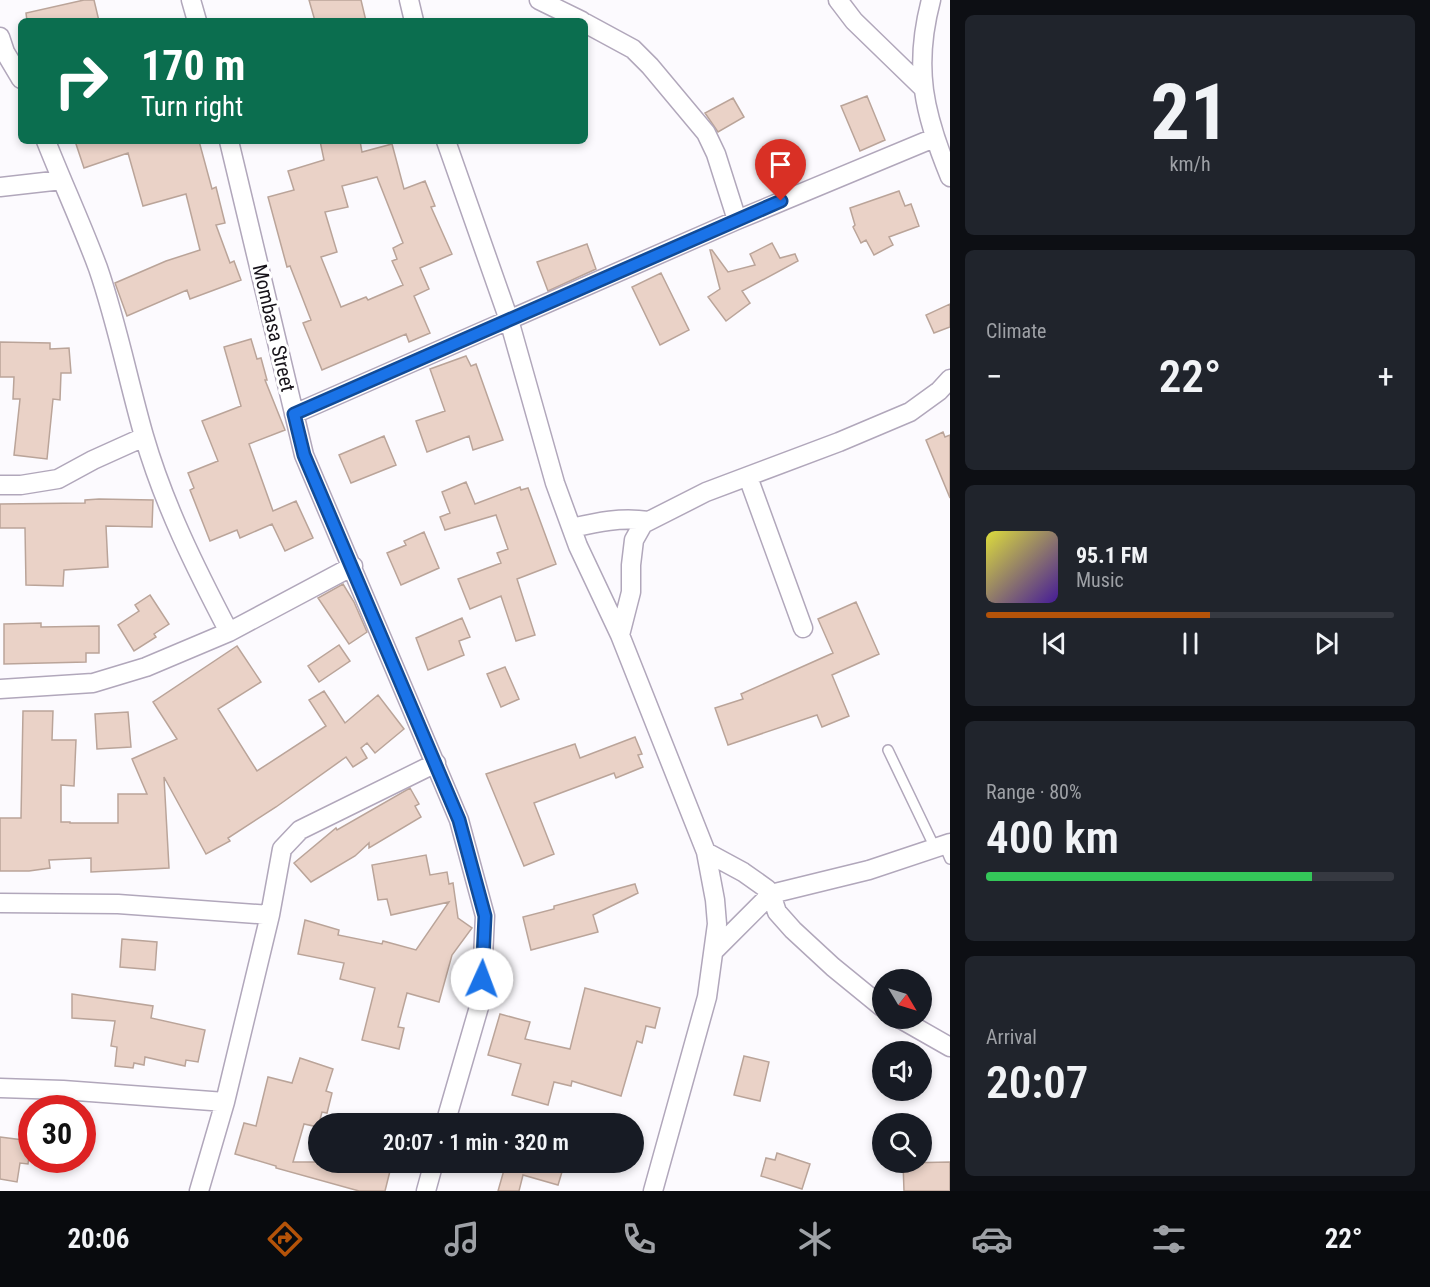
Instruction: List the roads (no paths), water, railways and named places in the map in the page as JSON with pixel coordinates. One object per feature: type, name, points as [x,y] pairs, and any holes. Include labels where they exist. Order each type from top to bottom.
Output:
[{"type":"street","points":[[409,0],[413,18]]},
{"type":"street","points":[[539,0],[575,18]]},
{"type":"street","points":[[838,0],[854,21],[922,87]]},
{"type":"street","points":[[931,0],[923,27],[922,87],[934,138],[950,177]]},
{"type":"street","points":[[588,25],[633,49],[658,75],[706,133],[716,154],[737,220]]},
{"type":"street","points":[[0,37],[5,52],[18,74]]},
{"type":"street","points":[[294,414],[737,220],[934,138]]},
{"type":"street","points":[[47,144],[98,269],[144,437],[186,548],[229,632]]},
{"type":"street","name":"Mombasa Street","points":[[230,144],[304,455],[459,820],[485,916],[481,1000],[449,1113]]},
{"type":"street","points":[[447,144],[509,320],[555,483],[572,528],[620,634],[706,852],[715,900],[717,924],[715,950],[707,997],[653,1191]]},
{"type":"street","points":[[0,187],[62,180]]},
{"type":"street","points":[[620,634],[629,608],[634,540],[640,527],[706,492],[910,412],[939,391],[950,379]]},
{"type":"street","points":[[0,485],[21,485],[58,479],[144,437]]},
{"type":"street","points":[[748,477],[803,628]]},
{"type":"street","points":[[572,528],[609,520],[648,521]]},
{"type":"street","points":[[0,689],[93,682],[146,667],[229,632],[353,566]]},
{"type":"street","points":[[199,1191],[225,1102],[270,915],[282,849],[300,830],[436,763]]},
{"type":"street","points":[[715,950],[771,894],[945,849]]},
{"type":"street","points":[[706,852],[756,881],[771,894],[777,912],[793,930],[872,999]]},
{"type":"street","points":[[0,903],[118,904],[270,915]]},
{"type":"street","points":[[918,1029],[950,1047]]},
{"type":"street","points":[[0,1088],[63,1090],[225,1102]]},
{"type":"street","points":[[426,1191],[431,1173]]},
{"type":"lane","points":[[888,750],[945,849]]}]
